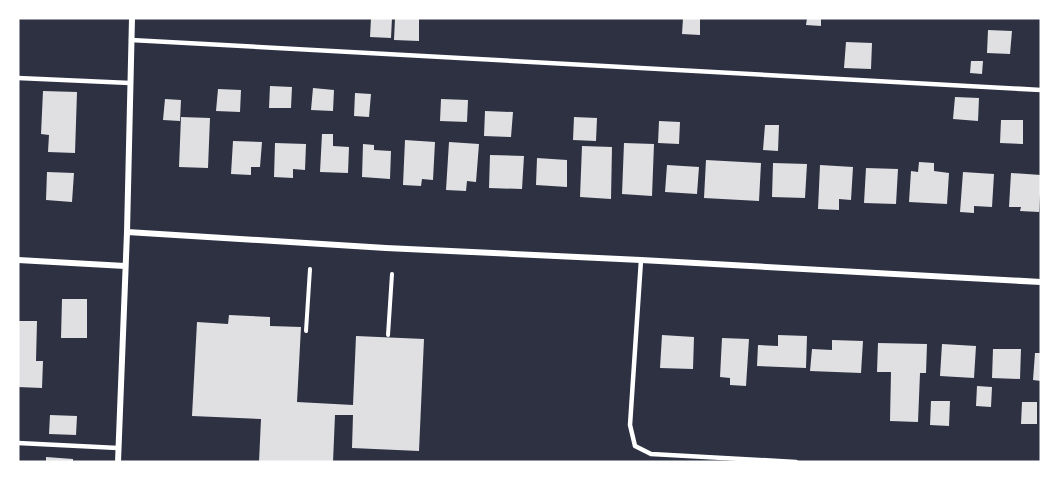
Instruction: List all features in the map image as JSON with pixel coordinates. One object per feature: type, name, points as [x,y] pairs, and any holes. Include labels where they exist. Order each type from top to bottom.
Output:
[{"type":"street","points":[[118,462],[132,18]]},
{"type":"street","points":[[127,232],[386,248],[1041,282]]},
{"type":"street","points":[[18,260],[125,266]]},
{"type":"lane","points":[[131,40],[1041,90]]},
{"type":"lane","points":[[18,78],[130,83]]},
{"type":"lane","points":[[641,260],[630,425],[635,446],[651,454],[796,462]]},
{"type":"lane","points":[[18,442],[118,448]]},
{"type":"path","points":[[306,332],[310,269]]},
{"type":"path","points":[[388,335],[392,274]]},
{"type":"building","points":[[371,18],[392,18],[391,38],[370,37]]},
{"type":"building","points":[[395,18],[419,18],[419,41],[394,40]]},
{"type":"building","points":[[683,18],[700,18],[700,35],[682,34]]},
{"type":"building","points":[[807,18],[821,18],[821,26],[806,25]]},
{"type":"building","points":[[988,30],[1012,31],[1010,54],[987,53]]},
{"type":"building","points":[[846,42],[872,43],[871,69],[844,68]]},
{"type":"building","points":[[971,61],[983,61],[982,74],[970,73]]},
{"type":"building","points":[[270,86],[292,87],[291,108],[269,108]]},
{"type":"building","points":[[313,88],[334,90],[333,111],[311,110]]},
{"type":"building","points":[[218,89],[241,90],[240,112],[216,111]]},
{"type":"building","points":[[43,91],[77,92],[75,153],[48,152],[49,135],[41,134]]},
{"type":"building","points":[[355,93],[371,94],[369,117],[354,116]]},
{"type":"building","points":[[955,97],[979,98],[978,121],[953,119]]},
{"type":"building","points":[[165,99],[181,100],[180,121],[163,120]]},
{"type":"building","points":[[441,99],[468,100],[467,122],[440,121]]},
{"type":"building","points":[[485,111],[513,112],[511,137],[484,136]]},
{"type":"building","points":[[181,117],[210,118],[208,168],[179,167]]},
{"type":"building","points":[[574,117],[597,118],[596,141],[573,140]]},
{"type":"building","points":[[1001,120],[1023,120],[1023,144],[1000,143]]},
{"type":"building","points":[[659,121],[680,122],[679,144],[658,143]]},
{"type":"building","points":[[765,125],[779,125],[778,151],[763,150]]},
{"type":"building","points":[[322,134],[333,134],[333,146],[349,147],[348,173],[320,172]]},
{"type":"building","points":[[405,140],[435,142],[433,180],[422,179],[421,186],[403,185]]},
{"type":"building","points":[[233,141],[262,142],[260,167],[251,167],[251,175],[231,174]]},
{"type":"building","points":[[449,142],[479,144],[476,182],[467,181],[466,191],[446,190]]},
{"type":"building","points":[[275,143],[306,144],[305,170],[293,169],[293,178],[274,177]]},
{"type":"building","points":[[624,143],[654,144],[652,196],[622,194]]},
{"type":"building","points":[[363,144],[374,145],[374,150],[391,151],[390,179],[362,177]]},
{"type":"building","points":[[582,146],[612,147],[611,199],[580,197]]},
{"type":"building","points":[[490,155],[524,156],[522,189],[489,188]]},
{"type":"building","points":[[537,158],[567,160],[567,187],[536,185]]},
{"type":"building","points":[[706,160],[761,163],[759,201],[704,198]]},
{"type":"building","points":[[919,162],[934,163],[934,171],[949,173],[947,204],[909,202],[911,171],[918,172]]},
{"type":"building","points":[[773,163],[807,164],[805,198],[772,197]]},
{"type":"building","points":[[667,165],[699,167],[697,194],[665,192]]},
{"type":"building","points":[[820,165],[853,167],[851,200],[839,199],[839,210],[818,209]]},
{"type":"building","points":[[866,168],[898,169],[896,204],[864,203]]},
{"type":"building","points":[[47,172],[74,173],[72,202],[46,200]]},
{"type":"building","points":[[963,172],[994,174],[992,207],[974,206],[974,213],[960,212]]},
{"type":"building","points":[[1011,173],[1041,175],[1039,212],[1020,211],[1021,207],[1009,207]]},
{"type":"building","points":[[62,299],[87,299],[87,338],[61,338]]},
{"type":"building","points":[[229,315],[270,317],[270,326],[301,327],[297,402],[353,405],[356,336],[424,339],[419,451],[352,448],[353,415],[335,415],[333,462],[259,462],[261,419],[192,416],[197,322],[228,324]]},
{"type":"building","points":[[18,321],[37,321],[36,361],[43,361],[42,388],[18,387]]},
{"type":"building","points":[[662,335],[694,337],[693,369],[660,368]]},
{"type":"building","points":[[778,335],[807,336],[806,368],[757,366],[758,345],[778,346]]},
{"type":"building","points":[[722,338],[749,339],[746,386],[730,385],[730,378],[720,377]]},
{"type":"building","points":[[832,340],[863,341],[861,373],[810,371],[812,349],[832,350]]},
{"type":"building","points":[[878,343],[927,344],[926,373],[920,373],[918,422],[890,421],[891,372],[877,372]]},
{"type":"building","points":[[942,344],[976,346],[974,378],[940,376]]},
{"type":"building","points":[[993,349],[1021,349],[1020,379],[992,378]]},
{"type":"building","points":[[1035,353],[1041,353],[1041,381],[1033,380]]},
{"type":"building","points":[[977,386],[992,387],[991,407],[976,406]]},
{"type":"building","points":[[931,401],[950,401],[949,426],[930,425]]},
{"type":"building","points":[[1022,402],[1037,402],[1037,424],[1021,424]]},
{"type":"building","points":[[50,415],[77,416],[76,435],[49,434]]},
{"type":"building","points":[[46,457],[73,459],[73,462],[46,462]]}]
